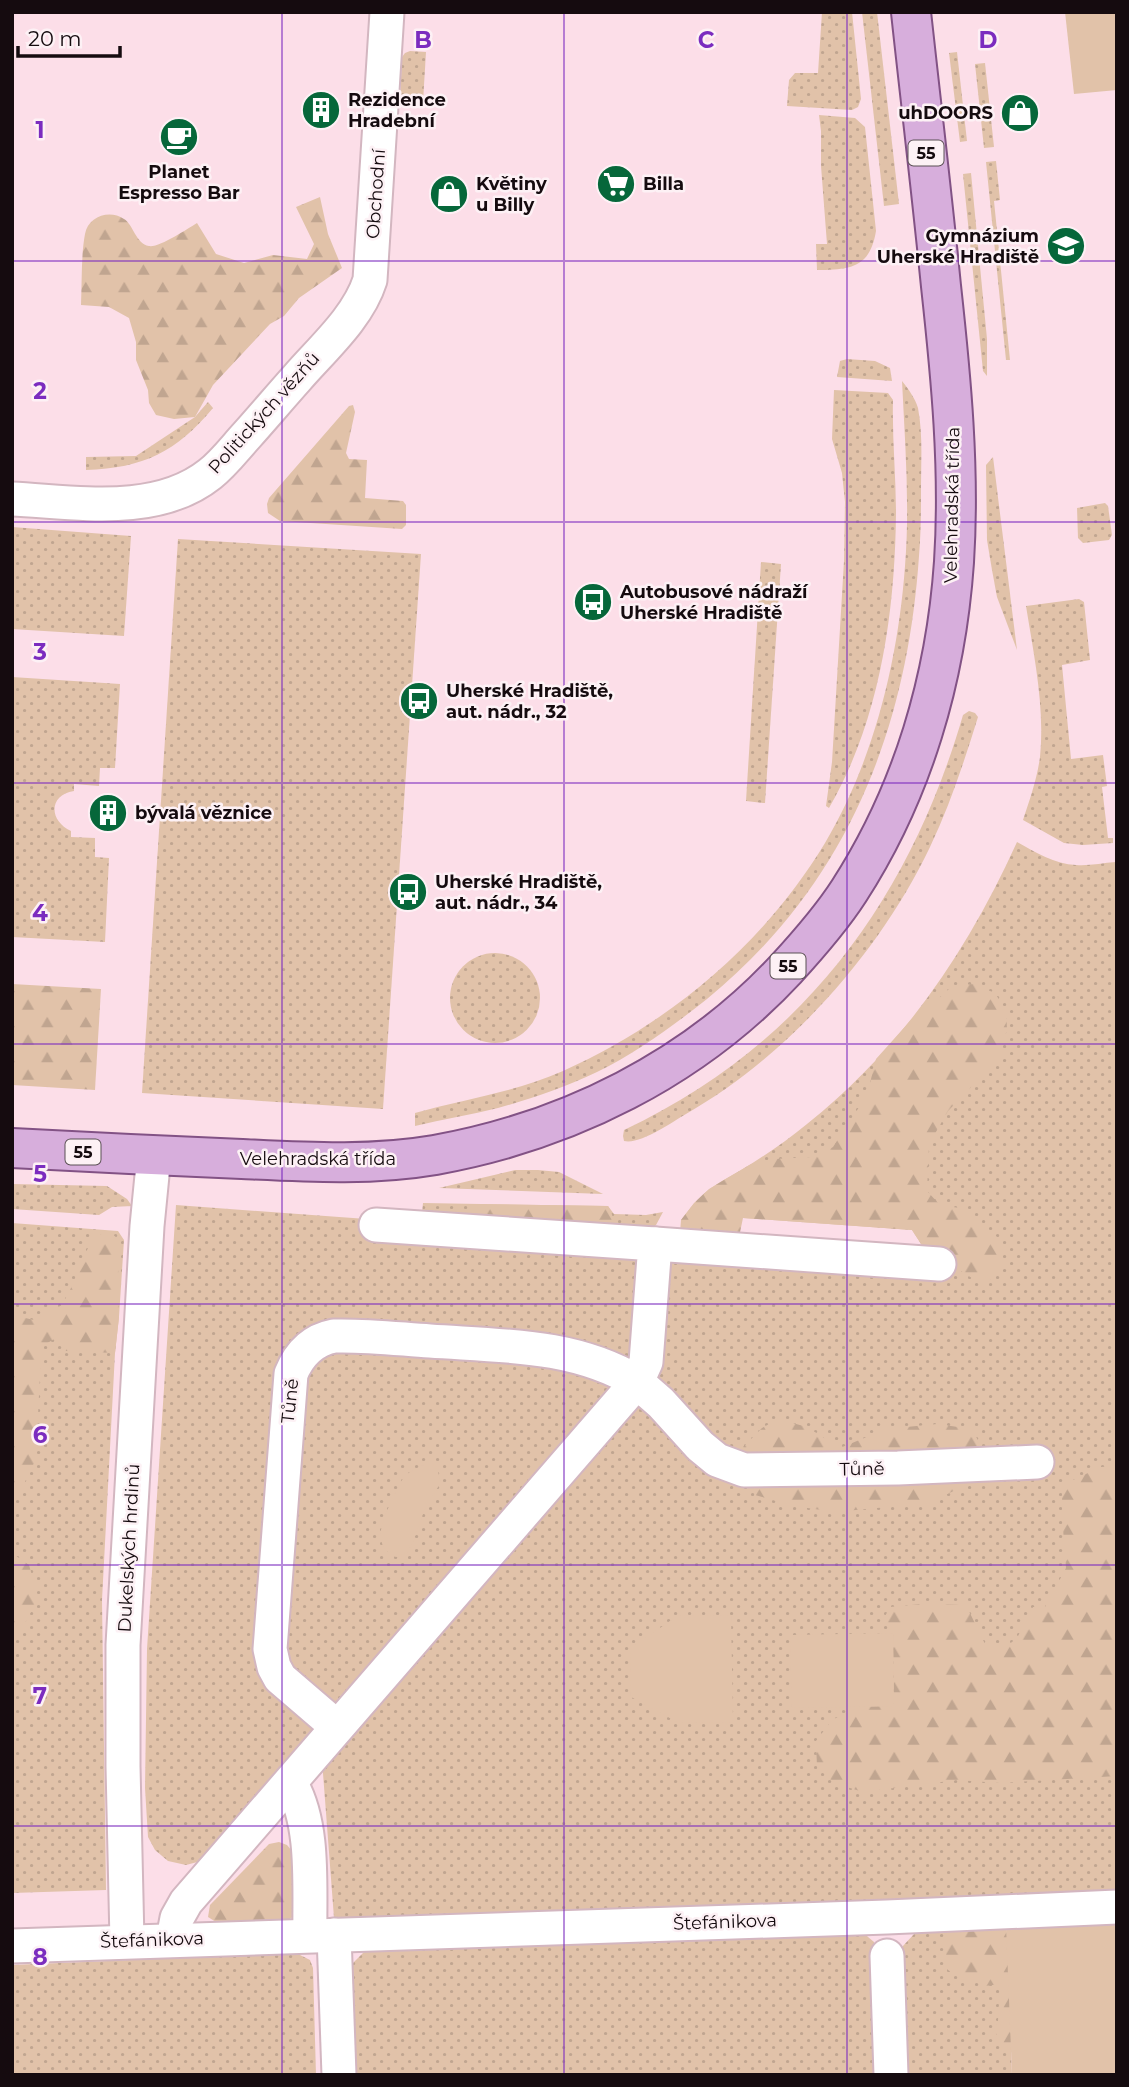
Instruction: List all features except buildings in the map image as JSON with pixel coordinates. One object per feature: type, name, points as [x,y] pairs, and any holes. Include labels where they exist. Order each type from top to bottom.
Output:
[{"type":"main road","name":"Velehradská třída","points":[[12,1149],[306,1162],[403,1160],[496,1141],[562,1120],[649,1079],[725,1026],[766,991],[808,945],[847,895],[897,804],[933,701],[943,656],[954,563],[955,467],[950,378],[911,12]]},
{"type":"street","name":"Obchodní","points":[[366,291],[370,280],[387,12]]},
{"type":"street","name":"Politických vězňů","points":[[12,499],[130,503],[178,492],[199,482],[226,459],[346,322],[366,291]]},
{"type":"street","name":"Dukelských hrdinů","points":[[127,1941],[123,1645],[147,1226],[154,1155]]},
{"type":"street","points":[[376,1225],[939,1264]]},
{"type":"street","points":[[173,1939],[181,1910],[637,1382],[646,1362],[656,1244]]},
{"type":"street","name":"Tůně","points":[[337,1727],[280,1678],[270,1649],[291,1374],[304,1352],[326,1338],[342,1336],[532,1348],[571,1354],[613,1369],[637,1382],[661,1403],[700,1446],[717,1460],[744,1471],[1037,1462]]},
{"type":"street","points":[[291,1784],[298,1797],[306,1828],[339,2075]]},
{"type":"street","name":"Štefánikova","points":[[12,1946],[1117,1907]]},
{"type":"street","points":[[887,1956],[891,2075]]},
{"type":"green space","points":[[822,12],[852,12],[861,99],[858,107],[852,110],[787,106],[789,80],[795,73],[818,73]]},
{"type":"green space","points":[[862,12],[877,12],[899,204],[884,206]]},
{"type":"green space","points":[[1065,12],[1117,12],[1117,90],[1074,94]]},
{"type":"green space","points":[[410,51],[426,52],[423,102],[400,100],[402,57]]},
{"type":"green space","points":[[957,52],[967,141],[960,142],[949,53]]},
{"type":"green space","points":[[985,63],[994,147],[984,148],[975,64]]},
{"type":"green space","points":[[819,115],[855,118],[865,127],[876,231],[869,253],[863,260],[839,269],[817,270],[816,244],[827,244]]},
{"type":"green space","points":[[996,161],[1000,200],[994,201],[1010,360],[1006,360],[986,162]]},
{"type":"green space","points":[[971,173],[987,339],[987,376],[983,371],[963,174]]},
{"type":"green space","points":[[320,197],[328,234],[342,268],[299,298],[284,316],[270,324],[213,385],[195,417],[174,419],[156,415],[149,403],[148,390],[136,360],[136,342],[129,318],[109,307],[81,305],[82,260],[85,234],[90,223],[100,216],[118,216],[127,222],[141,242],[154,246],[197,223],[216,254],[244,263],[273,255],[307,259],[314,244],[296,207]]},
{"type":"green space","points":[[840,361],[875,361],[890,368],[892,381],[837,377]]},
{"type":"green space","points":[[902,381],[918,408],[921,438],[920,539],[912,621],[900,683],[883,743],[861,801],[832,855],[797,906],[756,954],[707,999],[640,1048],[597,1072],[535,1097],[415,1126],[415,1113],[545,1078],[602,1052],[640,1029],[677,1004],[744,947],[801,880],[825,843],[857,778],[870,744],[890,674],[902,602],[907,520]]},
{"type":"green space","points":[[834,390],[888,393],[893,400],[896,513],[892,589],[881,665],[861,739],[829,808],[826,806],[832,762],[845,502],[842,473],[832,439]]},
{"type":"green space","points":[[208,402],[213,408],[199,423],[186,436],[157,455],[125,466],[86,470],[86,457],[136,456],[195,417]]},
{"type":"green space","points":[[353,405],[355,412],[346,453],[349,459],[367,460],[365,498],[403,501],[406,505],[406,525],[402,529],[280,521],[268,513],[269,498],[349,406]]},
{"type":"green space","points":[[993,457],[1017,650],[997,597],[987,540],[986,465]]},
{"type":"green space","points":[[1105,503],[1108,506],[1112,535],[1109,540],[1083,543],[1078,538],[1077,508]]},
{"type":"green space","points":[[12,527],[131,536],[124,636],[12,629]]},
{"type":"green space","points":[[178,539],[421,554],[383,1109],[142,1093]]},
{"type":"green space","points":[[761,562],[781,564],[765,803],[746,801]]},
{"type":"green space","points":[[1079,599],[1084,602],[1090,660],[1062,665],[1071,759],[1103,755],[1107,786],[1102,787],[1108,838],[1113,838],[1113,843],[1064,843],[1023,820],[1037,773],[1041,738],[1038,681],[1026,606]]},
{"type":"green space","points":[[12,677],[120,684],[115,768],[100,768],[99,786],[74,784],[74,791],[59,798],[54,809],[59,821],[71,831],[71,837],[95,838],[95,857],[109,858],[105,942],[12,937]]},
{"type":"green space","points":[[969,711],[978,717],[956,783],[930,847],[885,925],[858,962],[828,998],[760,1063],[724,1090],[664,1127],[638,1140],[624,1141],[624,1130],[687,1096],[744,1056],[795,1011],[840,961],[879,906],[912,847],[940,783],[963,715]]},
{"type":"green space","points":[[1017,842],[1060,862],[1081,865],[1116,862],[1117,869],[1117,1893],[334,1918],[321,1747],[205,1860],[186,1865],[168,1861],[155,1850],[148,1837],[145,1788],[147,1649],[176,1205],[421,1223],[423,1203],[608,1206],[614,1214],[646,1215],[663,1212],[656,1225],[646,1233],[923,1247],[912,1230],[743,1218],[681,1220],[706,1192],[793,1135],[841,1095],[873,1063],[929,996],[954,960],[998,883]]},
{"type":"green space","points":[[495,953],[520,961],[532,973],[540,998],[532,1023],[520,1035],[495,1043],[470,1035],[458,1023],[450,998],[458,973],[470,961]]},
{"type":"green space","points":[[12,984],[101,989],[95,1090],[12,1085]]},
{"type":"green space","points":[[973,984],[995,993],[1006,1011],[1007,1029],[1001,1053],[948,1111],[929,1144],[927,1191],[940,1205],[966,1209],[998,1238],[1003,1256],[994,1279],[975,1280],[923,1247],[912,1230],[743,1218],[739,1237],[680,1233],[681,1220],[694,1203],[709,1189],[751,1164],[774,1159],[812,1157],[833,1147],[867,1095],[876,1059],[919,1011],[951,987]]},
{"type":"green space","points":[[515,1170],[559,1172],[603,1194],[439,1188]]},
{"type":"green space","points":[[12,1184],[107,1186],[127,1199],[132,1206],[112,1207],[99,1215],[12,1209]]},
{"type":"green space","points":[[475,1204],[608,1206],[613,1217],[612,1230],[468,1218]]},
{"type":"green space","points":[[12,1223],[118,1231],[124,1240],[102,1600],[106,1890],[12,1893]]},
{"type":"green space","points":[[110,1232],[118,1239],[119,1317],[115,1353],[66,1351],[56,1338],[44,1345],[36,1459],[22,1488],[12,1492],[12,1315],[34,1320],[62,1305],[93,1236]]},
{"type":"green space","points":[[778,1419],[807,1427],[840,1448],[886,1429],[937,1424],[972,1429],[982,1448],[982,1465],[972,1482],[929,1503],[835,1512],[794,1506],[755,1495],[747,1467],[752,1456],[743,1447],[762,1428]]},
{"type":"green space","points":[[424,1465],[433,1465],[441,1482],[424,1511],[407,1553],[396,1557],[383,1546],[382,1523],[403,1479]]},
{"type":"green space","points":[[1117,1466],[1117,1776],[1000,1783],[957,1780],[863,1792],[834,1783],[817,1767],[816,1741],[832,1720],[857,1707],[894,1706],[893,1633],[883,1620],[890,1607],[922,1604],[966,1605],[985,1644],[1007,1646],[1017,1638],[1033,1607],[1045,1607],[1066,1568],[1062,1485],[1101,1467]]},
{"type":"green space","points":[[12,1553],[29,1565],[38,1597],[27,1620],[12,1641]]},
{"type":"green space","points":[[731,1615],[733,1722],[679,1723],[631,1697],[630,1649],[677,1616]]},
{"type":"green space","points":[[893,1633],[894,1706],[792,1708],[790,1635]]},
{"type":"green space","points":[[279,1842],[292,1851],[296,1915],[288,1920],[216,1922],[208,1917],[210,1905],[269,1844]]},
{"type":"green space","points":[[1117,1922],[1117,2075],[1012,2075],[1006,1925]]},
{"type":"green space","points":[[1006,1925],[1012,2075],[904,2075],[902,1947],[915,1933]]},
{"type":"green space","points":[[1006,1925],[1019,2052],[1001,2049],[995,2030],[1000,1984],[985,1986],[982,1983],[965,1981],[948,1970],[945,1948],[948,1935],[965,1929]]},
{"type":"green space","points":[[861,1931],[874,1942],[880,2075],[353,2075],[351,1965],[365,1951]]},
{"type":"green space","points":[[296,1953],[310,1960],[313,1968],[316,2075],[12,2075],[12,1965]]},
{"type":"place","name":"Rezidence Hradební","points":[[321,110]]},
{"type":"place","name":"uhDOORS","points":[[1020,113]]},
{"type":"place","name":"Planet Espresso Bar","points":[[179,137]]},
{"type":"place","name":"Billa","points":[[616,184]]},
{"type":"place","name":"Květiny u Billy","points":[[449,194]]},
{"type":"place","name":"Gymnázium Uherské Hradiště","points":[[1066,246]]},
{"type":"place","name":"Autobusové nádraží Uherské Hradiště","points":[[593,602]]},
{"type":"place","name":"Uherské Hradiště, aut. nádr., 32","points":[[419,701]]},
{"type":"place","name":"bývalá věznice","points":[[108,813]]},
{"type":"place","name":"Uherské Hradiště, aut. nádr., 34","points":[[408,892]]}]
